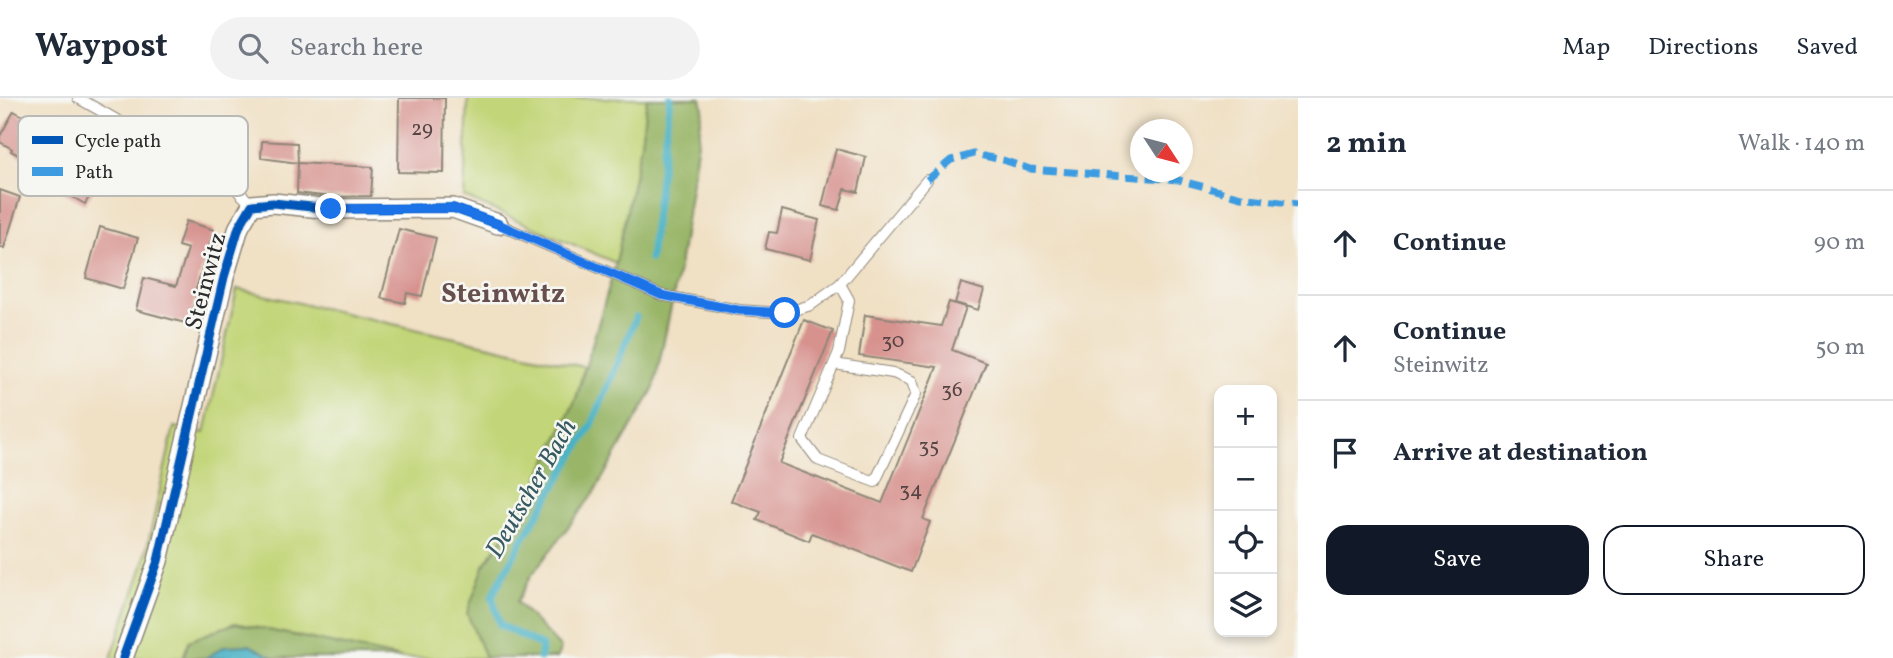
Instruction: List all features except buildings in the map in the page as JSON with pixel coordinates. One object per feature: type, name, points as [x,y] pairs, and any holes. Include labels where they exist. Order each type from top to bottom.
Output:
[{"type":"street","points":[[252,205],[273,203],[331,209],[453,208],[498,224]]},
{"type":"street","name":"Steinwitz","points":[[123,658],[158,561],[224,278],[239,227],[252,205]]},
{"type":"lane","points":[[78,98],[110,116]]},
{"type":"lane","points":[[498,224],[661,295],[709,305],[785,313],[811,305],[840,284],[927,180]]},
{"type":"lane","points":[[243,196],[252,205]]},
{"type":"lane","points":[[834,364],[892,373],[912,381],[916,394],[875,482],[818,460],[802,439],[839,352],[849,300],[840,284]]},
{"type":"green space","points":[[468,98],[647,98],[641,143],[616,263],[464,197]]},
{"type":"green space","points":[[647,98],[701,98],[703,108],[678,274],[654,388],[594,493],[531,576],[517,602],[561,648],[557,658],[485,658],[467,613],[484,566],[529,499],[576,399],[616,263],[641,143]]},
{"type":"green space","points":[[237,289],[584,367],[576,399],[529,499],[484,566],[485,658],[401,658],[235,623],[189,641],[183,658],[111,658],[143,566],[174,427],[205,433]]},
{"type":"green space","points":[[235,623],[401,658],[183,658],[189,641]]},
{"type":"water","points":[[249,645],[274,658],[206,658],[225,646]]},
{"type":"waterway","name":"Deutscher Bach","points":[[650,259],[670,98]]},
{"type":"waterway","name":"Deutscher Bach","points":[[540,658],[542,646],[500,625],[492,596],[592,425],[636,317]]},
{"type":"marked path","points":[[927,180],[951,160],[974,154],[1030,169],[1179,180],[1241,197],[1298,204]]},
{"type":"cycle path","points":[[123,658],[158,561],[224,277],[239,227],[252,205],[273,203],[331,209],[453,208],[498,224]]},
{"type":"district","name":"Steinwitz","points":[[503,292]]},
{"type":"route","points":[[331,209],[453,208],[498,224],[661,295],[738,310],[785,313]]}]
